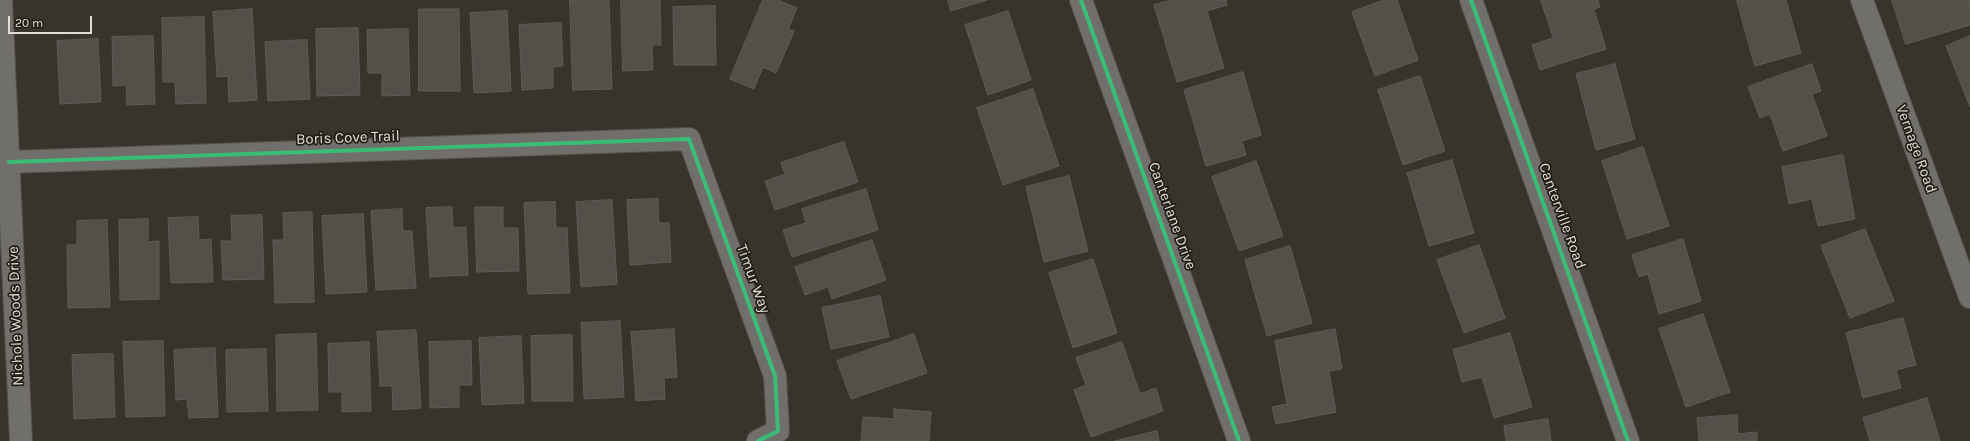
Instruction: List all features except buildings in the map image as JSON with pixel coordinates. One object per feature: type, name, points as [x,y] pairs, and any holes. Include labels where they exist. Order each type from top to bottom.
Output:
[{"type":"street","name":"Nichole Woods Drive","points":[[2,0],[21,441]]},
{"type":"street","name":"Canterlane Drive","points":[[1081,0],[1239,441]]},
{"type":"street","name":"Canterville Road","points":[[1471,0],[1628,441]]},
{"type":"street","name":"Vernage Road","points":[[1862,0],[1970,297]]},
{"type":"street","name":"Boris Cove Trail","points":[[9,162],[689,139]]},
{"type":"street","name":"Timur Way","points":[[689,139],[775,376],[778,431],[758,441]]},
{"type":"cycle path","points":[[1081,0],[1239,441]]},
{"type":"cycle path","points":[[1471,0],[1628,441]]},
{"type":"cycle path","points":[[9,162],[689,139],[775,376],[778,431],[758,441]]}]
